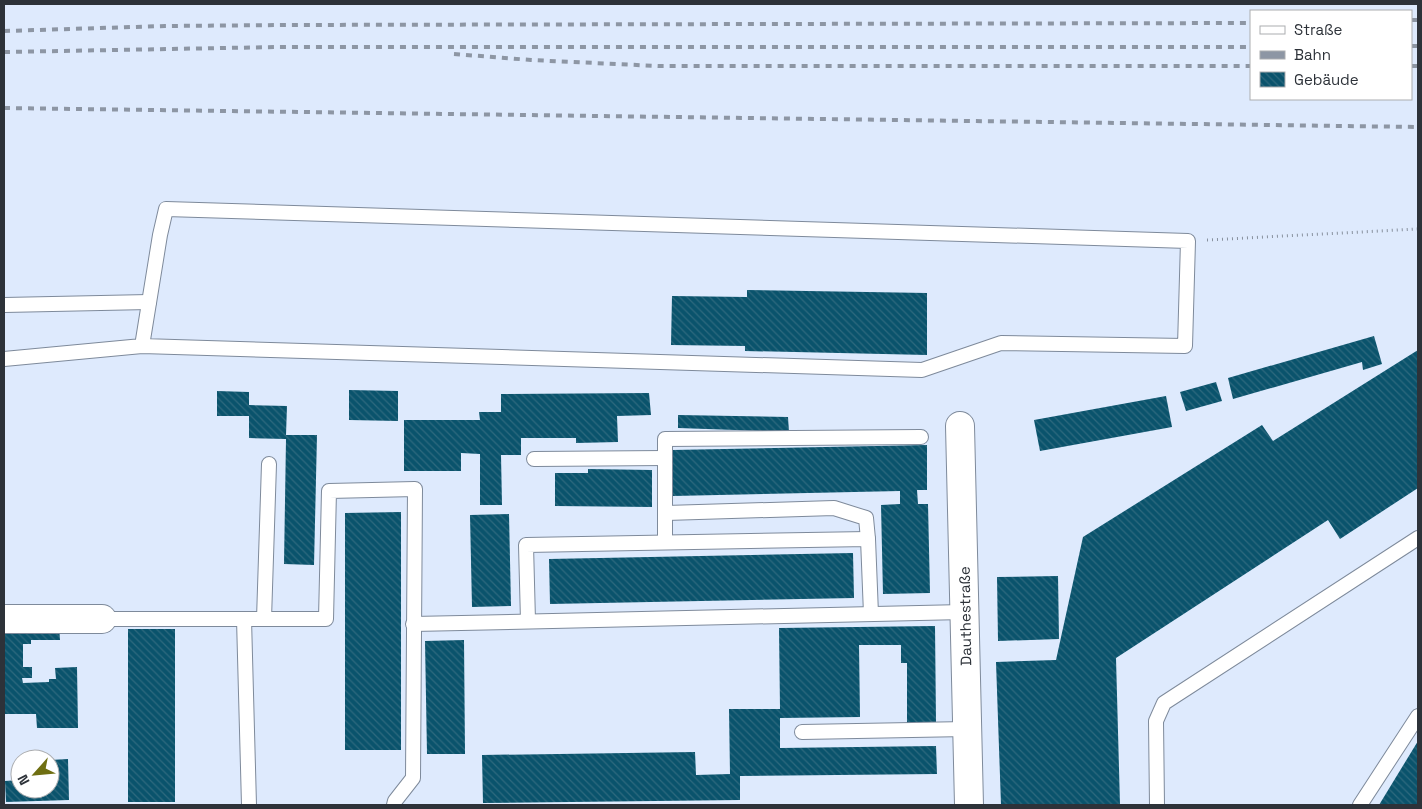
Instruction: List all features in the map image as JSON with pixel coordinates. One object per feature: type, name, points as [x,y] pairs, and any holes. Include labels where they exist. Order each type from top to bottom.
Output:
[{"type":"street","name":"Dauthestraße","points":[[960,426],[970,805]]},
{"type":"street","points":[[4,620],[102,619]]},
{"type":"lane","points":[[4,359],[142,346],[922,370],[1001,343],[1184,346],[1188,241],[166,209],[142,346]]},
{"type":"lane","points":[[4,305],[149,302]]},
{"type":"lane","points":[[666,542],[665,439],[921,437]]},
{"type":"lane","points":[[534,459],[665,458]]},
{"type":"lane","points":[[264,619],[269,464]]},
{"type":"lane","points":[[102,619],[326,619],[329,491],[415,489],[413,778],[394,805]]},
{"type":"lane","points":[[666,513],[834,508],[866,518],[870,614]]},
{"type":"lane","points":[[1157,805],[1156,721],[1164,703],[1418,538]]},
{"type":"lane","points":[[528,621],[526,545],[868,539]]},
{"type":"lane","points":[[413,624],[964,612]]},
{"type":"lane","points":[[244,619],[249,805]]},
{"type":"lane","points":[[1360,805],[1418,716]]},
{"type":"lane","points":[[802,732],[968,729]]},
{"type":"path","points":[[1188,241],[1418,229]]},
{"type":"building","points":[[747,290],[927,293],[927,355],[745,351],[745,346],[671,345],[672,296],[747,297]]},
{"type":"building","points":[[1374,336],[1382,364],[1363,370],[1362,362],[1233,399],[1228,378]]},
{"type":"building","points":[[1418,350],[1418,488],[1340,539],[1328,520],[1116,658],[1120,805],[1001,805],[996,662],[1056,660],[1083,537],[1262,425],[1273,441]]},
{"type":"building","points":[[1216,382],[1222,401],[1186,411],[1180,392]]},
{"type":"building","points":[[349,390],[398,391],[398,421],[349,420]]},
{"type":"building","points":[[217,391],[249,392],[249,405],[287,406],[286,435],[317,435],[314,565],[284,564],[286,439],[249,438],[249,416],[217,416]]},
{"type":"building","points":[[649,393],[651,415],[617,416],[618,442],[576,443],[576,438],[521,438],[521,455],[501,455],[502,505],[480,505],[480,454],[461,453],[461,471],[404,471],[404,420],[480,420],[479,412],[501,412],[501,394]]},
{"type":"building","points":[[1166,396],[1172,427],[1040,451],[1034,420]]},
{"type":"building","points":[[678,415],[788,417],[789,432],[678,428]]},
{"type":"building","points":[[927,445],[927,490],[917,490],[918,504],[928,504],[930,593],[883,594],[881,505],[900,504],[900,491],[673,496],[672,450]]},
{"type":"building","points":[[588,469],[652,470],[652,507],[555,506],[555,473],[588,473]]},
{"type":"building","points":[[401,512],[401,750],[345,750],[345,513]]},
{"type":"building","points":[[509,514],[511,606],[472,607],[470,515]]},
{"type":"building","points":[[853,553],[854,598],[550,604],[549,559]]},
{"type":"building","points":[[1058,576],[1059,639],[998,641],[997,577]]},
{"type":"building","points":[[59,625],[60,640],[31,640],[31,644],[23,644],[23,667],[32,667],[32,678],[22,678],[23,683],[49,682],[49,679],[56,679],[55,668],[77,667],[78,728],[37,728],[36,714],[4,714],[4,626]]},
{"type":"building","points":[[935,626],[936,723],[907,723],[907,663],[901,663],[901,645],[859,645],[860,717],[780,718],[780,748],[936,746],[937,774],[740,776],[740,800],[483,803],[482,755],[695,752],[696,775],[730,774],[729,709],[780,709],[779,628]]},
{"type":"building","points":[[128,629],[175,629],[175,802],[128,802]]},
{"type":"building","points":[[464,640],[465,754],[427,754],[425,641]]},
{"type":"building","points":[[1418,741],[1418,805],[1379,805]]},
{"type":"building","points":[[60,759],[68,759],[69,800],[6,802],[5,781],[10,781],[10,799],[60,799]]},
{"type":"railway","points":[[1412,20],[1418,20]]},
{"type":"railway","points":[[4,31],[165,26],[284,25],[1250,23]]},
{"type":"railway","points":[[1412,46],[1418,46]]},
{"type":"railway","points":[[4,52],[279,47],[1250,47]]},
{"type":"railway","points":[[454,54],[658,66],[1250,66]]},
{"type":"railway","points":[[1412,66],[1418,66]]},
{"type":"railway","points":[[4,108],[1418,127]]}]
